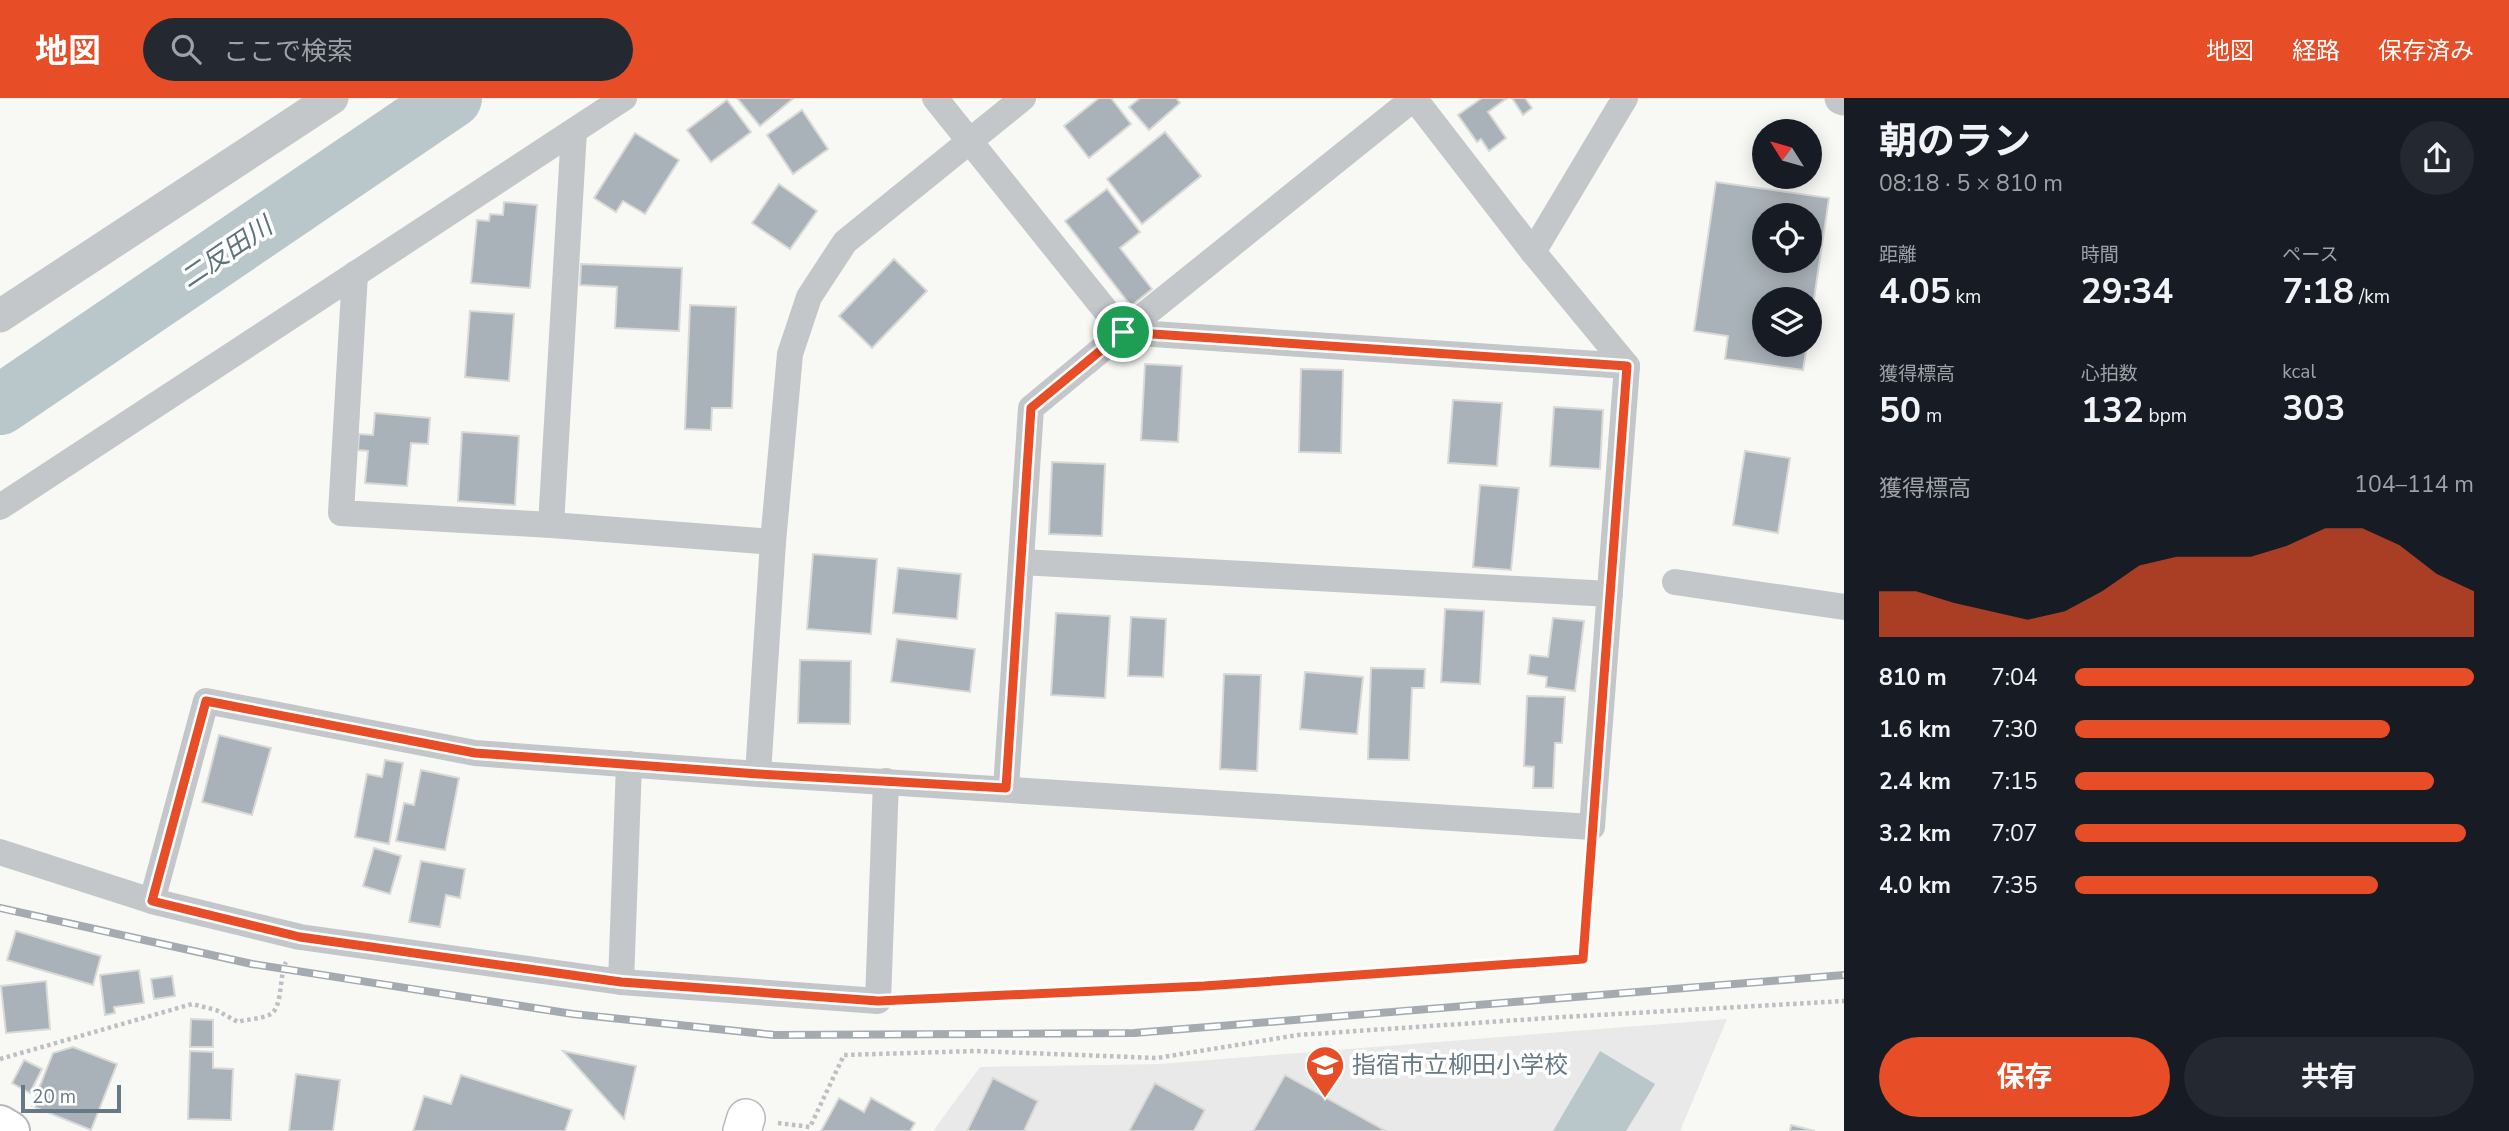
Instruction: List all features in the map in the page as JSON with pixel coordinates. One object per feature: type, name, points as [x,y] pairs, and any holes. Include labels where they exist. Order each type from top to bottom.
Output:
[{"type":"highway","points":[[0,1125],[10,1131]]},
{"type":"street","points":[[0,316],[332,98]]},
{"type":"street","points":[[0,507],[624,98]]},
{"type":"street","points":[[935,98],[1123,332],[1627,366]]},
{"type":"street","points":[[758,774],[773,542],[790,354],[809,297],[845,242],[1023,98]]},
{"type":"street","points":[[152,901],[206,701],[475,753],[758,774],[1592,827],[1627,366],[1533,252],[1415,98],[1031,408],[1006,788]]},
{"type":"street","points":[[1533,252],[1625,98]]},
{"type":"street","points":[[551,525],[574,131]]},
{"type":"street","points":[[355,274],[341,513],[773,542]]},
{"type":"street","points":[[1021,562],[1610,594]]},
{"type":"street","points":[[1675,582],[1844,607]]},
{"type":"street","points":[[621,982],[629,764]]},
{"type":"street","points":[[0,852],[152,901],[300,937],[621,982],[878,1001],[886,781]]},
{"type":"path","points":[[878,1001],[1204,986],[1583,959],[1592,827]]},
{"type":"path","points":[[0,1059],[192,1004],[216,1010],[238,1022],[271,1014],[277,1005],[283,969],[300,937]]},
{"type":"path","points":[[744,1125],[810,1127],[844,1055],[976,1051],[1157,1058],[1298,1035],[1844,1002]]},
{"type":"shaded area","name":"指宿市立柳田小学校","points":[[1727,1019],[1680,1131],[933,1131],[980,1067],[1160,1064]]},
{"type":"shaded area","points":[[1600,1051],[1655,1084],[1626,1131],[1553,1131]]},
{"type":"building","points":[[737,98],[794,98],[760,126]]},
{"type":"building","points":[[1099,98],[1111,98],[1131,124],[1089,158],[1064,126]]},
{"type":"building","points":[[1140,98],[1176,98],[1180,103],[1149,130],[1129,107]]},
{"type":"building","points":[[1482,98],[1507,98],[1488,112],[1506,138],[1489,151],[1481,139],[1477,142],[1458,115]]},
{"type":"building","points":[[1512,98],[1525,98],[1532,108],[1523,115]]},
{"type":"building","points":[[727,100],[751,132],[711,162],[687,130]]},
{"type":"building","points":[[802,110],[828,149],[793,174],[767,135]]},
{"type":"building","points":[[1165,132],[1201,176],[1142,224],[1107,179]]},
{"type":"building","points":[[635,133],[679,160],[645,214],[623,201],[616,212],[594,198]]},
{"type":"building","points":[[1716,182],[1829,198],[1822,245],[1822,203],[1752,203],[1752,273],[1818,273],[1816,287],[1752,287],[1752,357],[1805,357],[1803,370],[1725,359],[1728,336],[1694,331]]},
{"type":"building","points":[[779,184],[817,211],[790,249],[752,223]]},
{"type":"building","points":[[1107,189],[1140,232],[1120,248],[1152,289],[1131,306],[1065,221]]},
{"type":"building","points":[[504,202],[537,205],[530,288],[471,283],[477,220],[489,221],[490,214],[503,215]]},
{"type":"building","points":[[894,259],[927,291],[872,348],[839,316]]},
{"type":"building","points":[[581,264],[682,268],[679,331],[615,328],[617,287],[580,285]]},
{"type":"building","points":[[690,305],[736,307],[732,408],[712,408],[711,430],[685,429]]},
{"type":"building","points":[[470,311],[514,314],[509,381],[465,377]]},
{"type":"building","points":[[1145,364],[1182,366],[1178,442],[1141,440]]},
{"type":"building","points":[[1301,369],[1343,370],[1341,453],[1299,452]]},
{"type":"building","points":[[1453,400],[1502,403],[1497,466],[1448,463]]},
{"type":"building","points":[[1554,407],[1603,410],[1600,469],[1550,466]]},
{"type":"building","points":[[375,413],[430,418],[428,444],[411,443],[407,486],[365,483],[368,451],[358,450],[359,434],[373,435]]},
{"type":"building","points":[[462,432],[519,436],[515,505],[458,501]]},
{"type":"building","points":[[1745,451],[1790,458],[1778,533],[1733,525]]},
{"type":"building","points":[[1052,462],[1105,464],[1102,536],[1049,534]]},
{"type":"building","points":[[1480,485],[1519,488],[1511,570],[1473,567]]},
{"type":"building","points":[[813,554],[877,559],[871,634],[807,629]]},
{"type":"building","points":[[898,568],[961,574],[957,619],[893,613]]},
{"type":"building","points":[[1445,609],[1484,611],[1480,684],[1441,682]]},
{"type":"building","points":[[1056,613],[1110,616],[1105,698],[1051,695]]},
{"type":"building","points":[[1131,617],[1166,619],[1163,677],[1128,676]]},
{"type":"building","points":[[1553,618],[1584,621],[1575,691],[1546,687],[1547,677],[1528,674],[1530,655],[1548,657]]},
{"type":"building","points":[[897,639],[975,649],[970,692],[891,682]]},
{"type":"building","points":[[800,660],[851,661],[850,724],[798,723]]},
{"type":"building","points":[[1371,668],[1425,669],[1424,688],[1412,688],[1409,760],[1368,759]]},
{"type":"building","points":[[1305,672],[1363,677],[1357,734],[1300,729]]},
{"type":"building","points":[[1224,674],[1261,675],[1257,771],[1220,769]]},
{"type":"building","points":[[1527,696],[1565,697],[1562,743],[1555,743],[1553,788],[1533,788],[1534,767],[1524,766]]},
{"type":"building","points":[[219,735],[271,748],[252,815],[202,802]]},
{"type":"building","points":[[385,760],[403,763],[389,844],[355,837],[367,774],[382,777]]},
{"type":"building","points":[[421,770],[459,778],[445,850],[396,841],[404,803],[414,805]]},
{"type":"building","points":[[374,848],[401,856],[390,894],[363,886]]},
{"type":"building","points":[[421,861],[465,869],[460,898],[446,895],[440,927],[409,922]]},
{"type":"building","points":[[16,931],[101,956],[93,985],[7,960]]},
{"type":"building","points":[[139,970],[144,1003],[114,1007],[115,1013],[105,1015],[100,975]]},
{"type":"building","points":[[172,976],[175,996],[154,999],[151,979]]},
{"type":"building","points":[[46,981],[50,1029],[6,1033],[1,986]]},
{"type":"building","points":[[191,1019],[213,1020],[213,1047],[190,1047]]},
{"type":"building","points":[[73,1047],[117,1064],[91,1130],[32,1106],[53,1053]]},
{"type":"building","points":[[190,1051],[213,1052],[213,1068],[233,1069],[231,1120],[188,1119]]},
{"type":"building","points":[[563,1051],[636,1066],[624,1119]]},
{"type":"building","points":[[24,1060],[42,1069],[30,1093],[12,1083]]},
{"type":"building","points":[[296,1074],[340,1080],[333,1131],[289,1131]]},
{"type":"building","points":[[461,1075],[572,1110],[565,1131],[413,1131],[424,1096],[451,1104]]},
{"type":"building","points":[[1285,1075],[1386,1131],[1253,1131]]},
{"type":"building","points":[[993,1078],[1038,1101],[1024,1131],[967,1131]]},
{"type":"building","points":[[1155,1083],[1205,1110],[1194,1131],[1129,1131]]},
{"type":"building","points":[[839,1098],[864,1112],[871,1098],[915,1123],[910,1131],[821,1131]]},
{"type":"building","points":[[1791,1125],[1815,1131],[1790,1131]]},
{"type":"waterway","name":"二反田川","points":[[0,405],[452,98]]},
{"type":"railway","points":[[0,908],[252,964],[573,1014],[775,1035],[1134,1033],[1844,975]]},
{"type":"place","name":"指宿市立柳田小学校","points":[[1325,1099]]},
{"type":"route","points":[[1123,332],[1627,366],[1583,959],[1204,986],[878,1001],[621,982],[300,937],[152,901],[206,701],[475,753],[758,774],[1006,788],[1031,408],[1123,332]]}]
